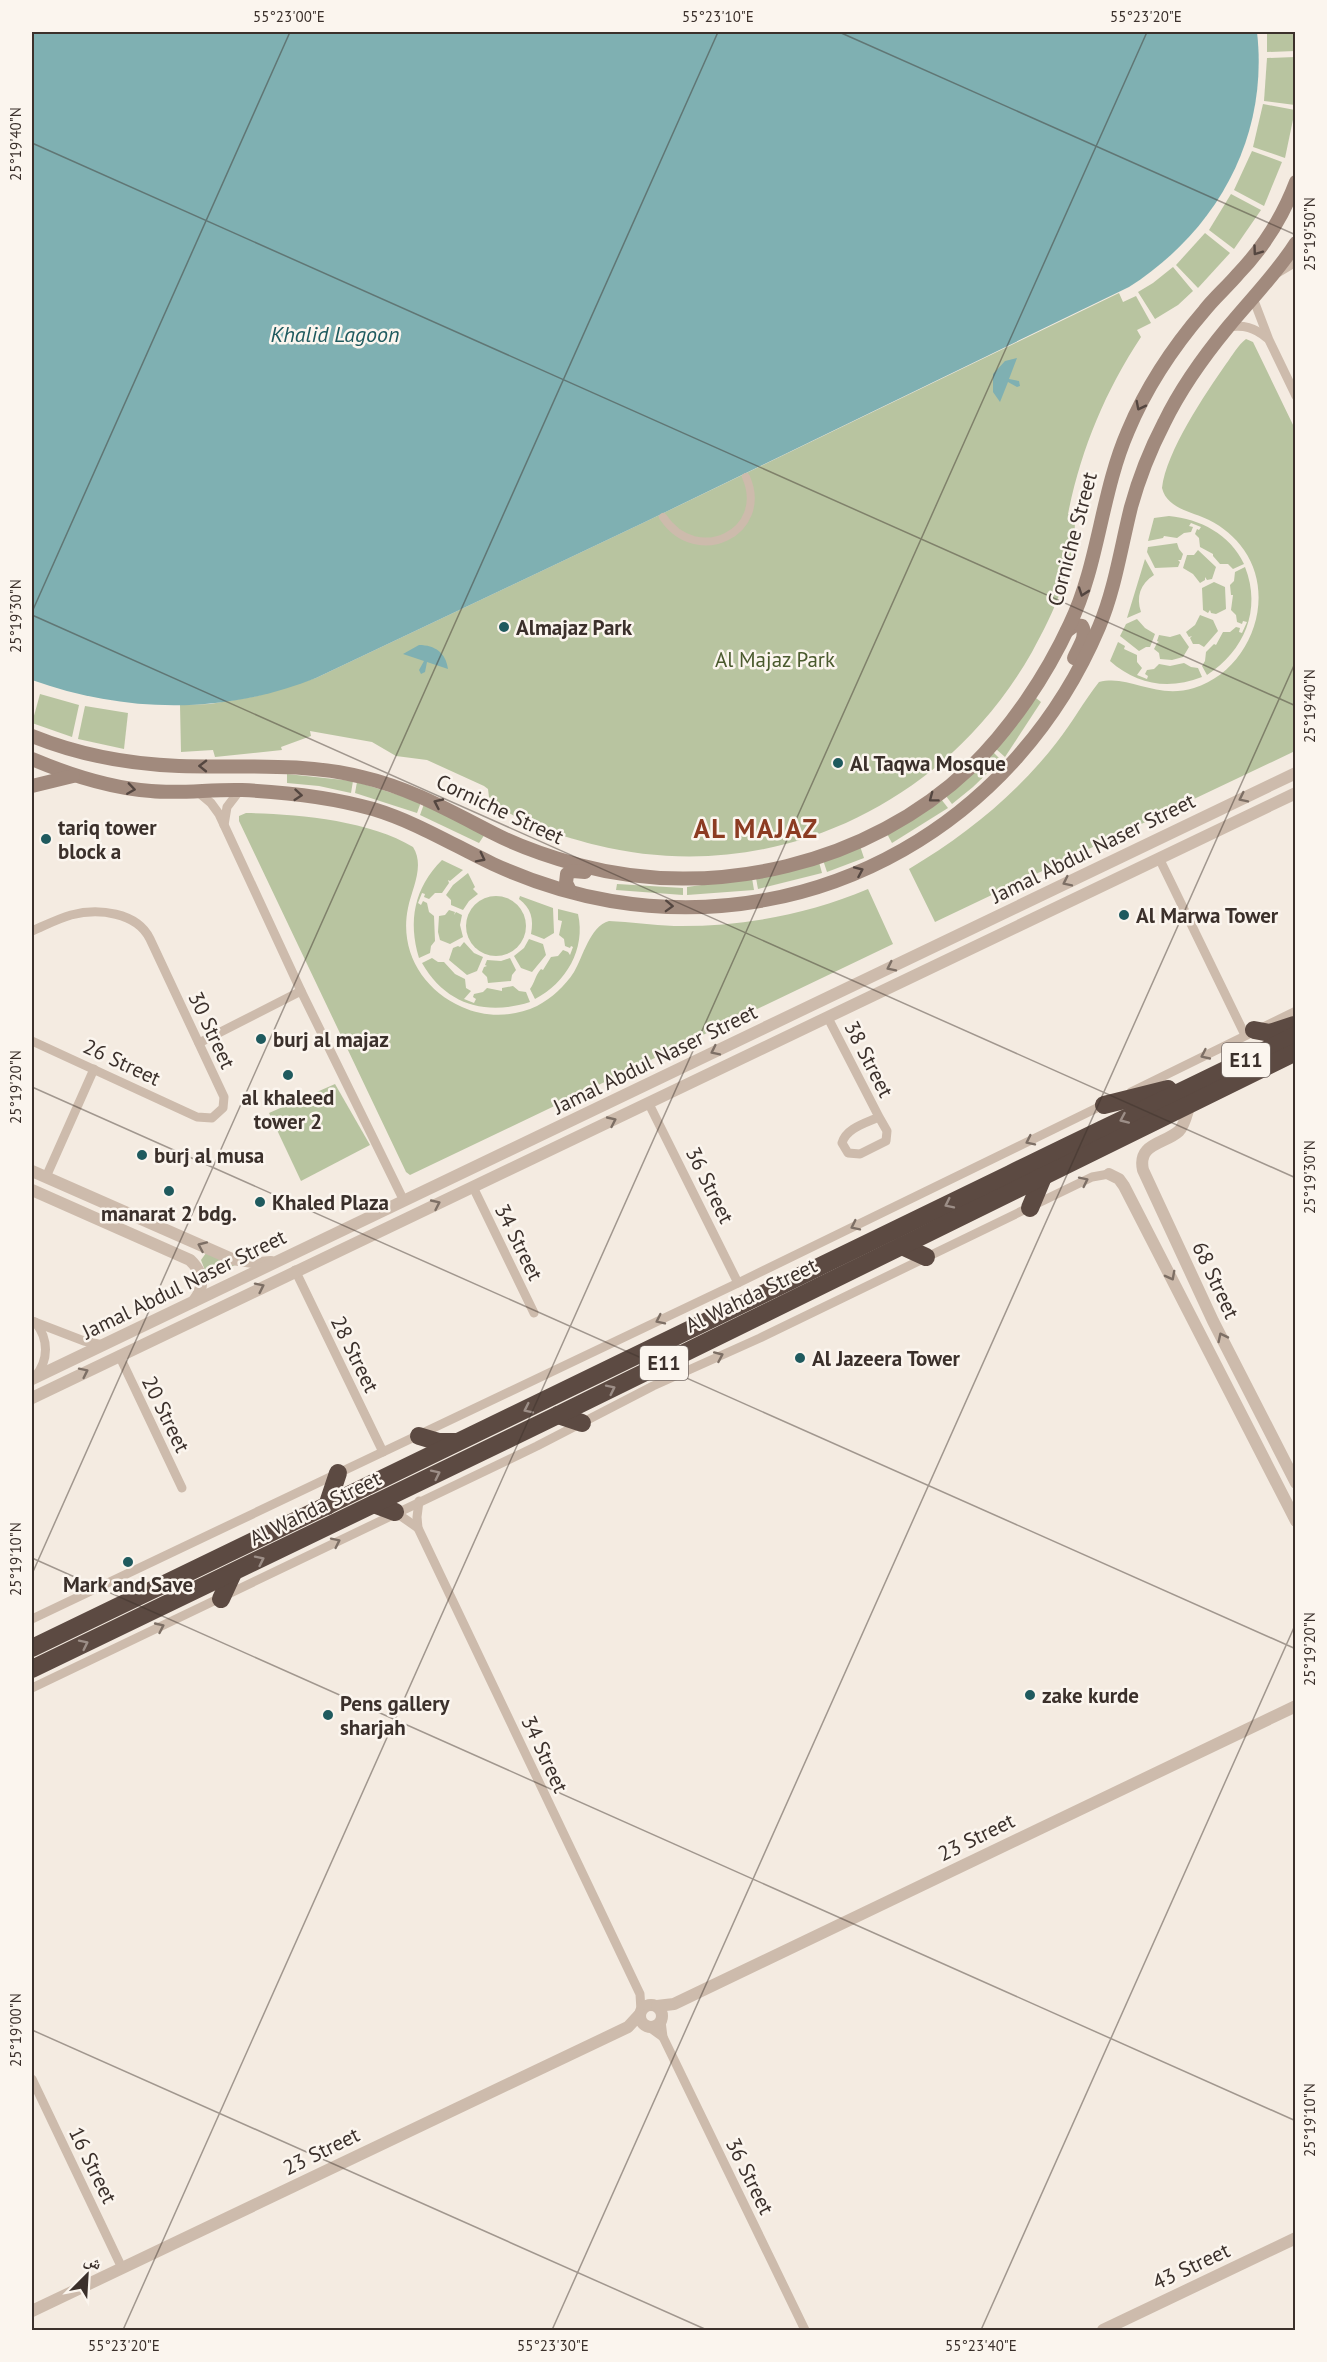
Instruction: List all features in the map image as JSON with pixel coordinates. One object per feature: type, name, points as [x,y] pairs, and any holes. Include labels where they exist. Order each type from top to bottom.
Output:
[{"type":"highway","points":[[1249,1033],[1270,1033],[1296,1025]]},
{"type":"highway","name":"Al Wahda Street","points":[[32,1647],[645,1353],[1085,1136],[1197,1086],[1296,1035]]},
{"type":"highway","name":"Al Wahda Street","points":[[32,1669],[558,1415],[1296,1052]]},
{"type":"highway","points":[[1104,1105],[1166,1090],[1197,1086]]},
{"type":"highway","points":[[1030,1208],[1043,1176]]},
{"type":"highway","points":[[902,1246],[926,1257]]},
{"type":"highway","points":[[558,1415],[582,1423]]},
{"type":"highway","points":[[419,1436],[439,1442],[459,1442]]},
{"type":"highway","points":[[327,1506],[339,1473]]},
{"type":"highway","points":[[374,1504],[395,1512]]},
{"type":"highway","points":[[221,1599],[233,1573]]},
{"type":"main road","name":"Corniche Street","points":[[32,736],[81,753],[128,762],[177,766],[307,768],[369,778],[428,798],[494,833],[531,849],[578,865],[618,874],[693,879],[727,876],[770,870],[831,852],[908,816],[950,785],[987,750],[1026,699],[1067,630],[1089,572],[1111,477],[1138,409],[1162,367],[1189,328],[1240,273],[1269,234],[1282,213],[1296,182]]},
{"type":"main road","points":[[32,759],[74,776],[131,789],[169,792],[240,790],[310,796],[372,809],[432,832],[497,866],[570,891],[637,904],[706,906],[752,901],[785,895],[849,875],[918,841],[981,795],[1029,743],[1072,680],[1104,615],[1134,499],[1153,445],[1186,384],[1228,327],[1275,272],[1296,243]]},
{"type":"main road","points":[[1067,630],[1079,624],[1085,633],[1071,665],[1072,680]]},
{"type":"main road","points":[[32,786],[74,776]]},
{"type":"main road","points":[[570,891],[565,879],[573,871],[607,877],[618,874]]},
{"type":"street","points":[[1275,272],[1296,260]]},
{"type":"street","points":[[1252,298],[1296,396]]},
{"type":"street","points":[[1228,327],[1252,328],[1269,340]]},
{"type":"street","points":[[663,517],[675,532],[688,540],[709,543],[724,538],[738,528],[748,510],[750,495],[746,477]]},
{"type":"street","points":[[1253,813],[1259,804],[1294,785],[1293,774]]},
{"type":"street","name":"Jamal Abdul Naser Street","points":[[33,1379],[1293,774]]},
{"type":"street","points":[[224,827],[227,807],[240,790]]},
{"type":"street","points":[[198,792],[215,808],[301,991],[404,1201]]},
{"type":"street","name":"Jamal Abdul Naser Street","points":[[32,1398],[295,1270],[649,1104],[1296,793]]},
{"type":"street","points":[[1159,858],[1249,1033]]},
{"type":"street","name":"30 Street","points":[[32,931],[72,915],[95,913],[132,919],[142,926],[224,1097],[224,1103],[217,1116],[207,1119],[197,1117]]},
{"type":"street","points":[[199,1043],[301,991]]},
{"type":"street","points":[[32,1619],[738,1283],[1296,1011]]},
{"type":"street","name":"38 Street","points":[[828,1018],[887,1131],[886,1140],[860,1155],[848,1153],[842,1143],[848,1132],[879,1117]]},
{"type":"street","name":"26 Street","points":[[32,1041],[197,1117]]},
{"type":"street","points":[[46,1177],[94,1069]]},
{"type":"street","name":"36 Street","points":[[649,1104],[738,1283]]},
{"type":"street","name":"68 Street","points":[[1190,1104],[1181,1128],[1152,1145],[1144,1154],[1143,1170],[1213,1321],[1296,1486]]},
{"type":"street","points":[[568,1142],[566,1138],[568,1132],[598,1115],[601,1107]]},
{"type":"street","points":[[473,1186],[475,1178],[504,1162],[502,1154]]},
{"type":"street","points":[[32,1171],[232,1259],[259,1263],[278,1261]]},
{"type":"street","points":[[32,1688],[221,1599],[653,1386],[760,1338],[1092,1178],[1109,1174]]},
{"type":"street","name":"68 Street","points":[[1109,1174],[1119,1179],[1124,1186],[1296,1521]]},
{"type":"street","name":"34 Street","points":[[473,1186],[534,1313]]},
{"type":"street","points":[[32,1190],[190,1260],[199,1269],[202,1282],[194,1302]]},
{"type":"street","points":[[60,1202],[74,1201],[111,1218],[117,1216],[120,1210]]},
{"type":"street","points":[[1156,1249],[1154,1235],[1158,1228],[1164,1228],[1178,1244]]},
{"type":"street","name":"28 Street","points":[[295,1270],[383,1452]]},
{"type":"street","points":[[33,1322],[84,1341],[104,1345]]},
{"type":"street","points":[[33,1322],[43,1335],[46,1349],[44,1362],[33,1379]]},
{"type":"street","name":"20 Street","points":[[119,1355],[182,1488]]},
{"type":"street","points":[[1212,1355],[1229,1371],[1280,1476],[1288,1484],[1296,1486]]},
{"type":"street","name":"34 Street","points":[[419,1501],[418,1528],[651,2016]]},
{"type":"street","name":"34 Street","points":[[395,1512],[418,1528]]},
{"type":"street","name":"23 Street","points":[[32,2311],[1296,1706]]},
{"type":"street","name":"36 Street","points":[[651,2016],[805,2331]]},
{"type":"street","name":"16 Street","points":[[32,2079],[35,2093],[122,2268]]},
{"type":"street","name":"43 Street","points":[[1103,2331],[1296,2238]]},
{"type":"green space","points":[[1267,32],[1295,32],[1295,51],[1267,52]]},
{"type":"green space","points":[[1295,57],[1295,105],[1264,101],[1267,58]]},
{"type":"green space","points":[[1263,104],[1295,110],[1285,158],[1253,147]]},
{"type":"green space","points":[[1252,151],[1282,162],[1264,206],[1234,190]]},
{"type":"green space","points":[[1231,194],[1261,210],[1234,249],[1209,230]]},
{"type":"green space","points":[[1205,233],[1230,253],[1198,288],[1176,265]]},
{"type":"green space","points":[[1173,267],[1193,291],[1178,305],[1155,319],[1138,292]]},
{"type":"green space","name":"Al Majaz Park","points":[[1119,293],[1123,302],[1136,296],[1151,323],[1137,330],[1141,337],[1106,398],[1088,441],[1068,514],[1075,515],[1068,569],[1056,604],[1032,652],[995,707],[951,754],[901,793],[846,823],[787,844],[725,855],[661,855],[596,845],[539,827],[498,805],[489,797],[488,789],[484,786],[427,760],[396,756],[372,742],[310,731],[311,736],[281,747],[282,750],[215,757],[213,750],[181,752],[180,705],[210,704],[257,696],[316,678]]},
{"type":"green space","points":[[1246,339],[1253,342],[1295,429],[1295,751],[935,922],[909,869],[970,828],[1007,797],[1057,742],[1099,682],[1121,681],[1167,691],[1194,688],[1213,679],[1230,666],[1243,650],[1258,611],[1258,590],[1254,569],[1244,550],[1228,533],[1209,520],[1181,509],[1169,501],[1162,488],[1178,441],[1217,376]]},
{"type":"green space","points":[[1169,516],[1192,521],[1213,530],[1231,544],[1244,564],[1233,569],[1228,564],[1220,564],[1213,554],[1200,547],[1199,538],[1195,534],[1201,527],[1191,523],[1189,526],[1193,527],[1191,532],[1184,533],[1177,538],[1164,536],[1148,541],[1154,518]]},
{"type":"green space","points":[[1177,543],[1183,554],[1181,560],[1178,560],[1180,562],[1178,567],[1155,568],[1147,552],[1148,547]]},
{"type":"green space","points":[[1198,550],[1216,567],[1212,579],[1207,580],[1205,577],[1205,580],[1200,583],[1193,574],[1183,568],[1187,555],[1194,555]]},
{"type":"green space","points":[[1145,559],[1154,575],[1145,582],[1140,591],[1141,612],[1127,618]]},
{"type":"green space","points":[[1245,567],[1250,583],[1251,599],[1246,628],[1231,654],[1207,675],[1202,666],[1206,652],[1214,644],[1216,645],[1223,632],[1230,632],[1236,627],[1240,628],[1239,632],[1242,633],[1247,622],[1243,621],[1242,624],[1237,622],[1236,615],[1231,610],[1233,595],[1231,595],[1230,585],[1234,581],[1235,572]]},
{"type":"green space","points":[[1214,582],[1225,587],[1226,609],[1216,614],[1211,613],[1210,610],[1208,613],[1203,610],[1202,588]]},
{"type":"green space","points":[[1200,615],[1213,620],[1218,631],[1204,647],[1193,644],[1190,638],[1192,636],[1189,637],[1186,632],[1195,625]]},
{"type":"green space","points":[[1137,619],[1155,634],[1150,647],[1139,651],[1120,636],[1126,624]]},
{"type":"green space","points":[[1180,634],[1189,647],[1183,657],[1172,660],[1160,659],[1159,653],[1154,649],[1159,642],[1157,641],[1159,635],[1170,637]]},
{"type":"green space","points":[[1118,642],[1125,646],[1124,649],[1137,655],[1137,662],[1142,668],[1137,675],[1147,679],[1148,676],[1145,674],[1147,670],[1154,669],[1159,664],[1170,666],[1184,663],[1198,668],[1202,677],[1166,684],[1142,680],[1110,661]]},
{"type":"green space","points":[[40,694],[79,705],[72,737],[32,723]]},
{"type":"green space","points":[[1036,698],[1041,702],[1005,757],[996,749]]},
{"type":"green space","points":[[85,706],[128,713],[124,749],[78,739]]},
{"type":"green space","points":[[993,752],[1001,760],[952,804],[946,796]]},
{"type":"green space","points":[[287,774],[353,781],[351,793],[319,786],[287,783]]},
{"type":"green space","points":[[357,782],[421,802],[417,813],[355,793]]},
{"type":"green space","points":[[941,799],[948,808],[892,843],[886,832]]},
{"type":"green space","points":[[424,804],[485,834],[479,843],[420,815]]},
{"type":"green space","points":[[246,813],[332,820],[375,830],[413,847],[418,869],[406,924],[411,954],[425,980],[448,1000],[471,1011],[509,1014],[528,1010],[548,999],[570,977],[592,935],[602,924],[609,921],[674,926],[748,922],[821,906],[868,889],[893,944],[410,1175],[406,1172],[239,821],[239,816]]},
{"type":"green space","points":[[860,846],[864,858],[827,872],[823,860]]},
{"type":"green space","points":[[442,860],[463,870],[450,881],[448,880],[449,883],[442,893],[435,893],[429,899],[422,893],[418,903],[421,905],[423,901],[427,903],[429,912],[434,916],[435,941],[430,953],[419,958],[414,931],[416,906],[425,882]]},
{"type":"green space","points":[[819,862],[822,873],[758,889],[756,878]]},
{"type":"green space","points":[[468,873],[475,887],[473,889],[478,894],[463,910],[451,905],[451,900],[446,895],[453,885]]},
{"type":"green space","points":[[752,878],[754,890],[687,895],[687,887]]},
{"type":"green space","points":[[617,884],[683,888],[683,895],[616,890]]},
{"type":"green space","points":[[496,896],[513,901],[521,909],[526,926],[521,943],[513,951],[496,956],[479,951],[471,943],[466,926],[471,909],[479,901]]},
{"type":"green space","points":[[520,896],[553,908],[554,933],[544,939],[531,934],[531,914],[519,899]]},
{"type":"green space","points":[[558,909],[578,914],[580,927],[576,952],[571,964],[556,984],[535,999],[530,989],[541,969],[543,970],[551,957],[558,956],[563,950],[570,955],[573,947],[565,946],[564,939],[559,935],[562,921],[558,920]]},
{"type":"green space","points":[[449,910],[455,912],[454,915],[456,912],[462,915],[460,925],[463,937],[450,944],[440,940],[438,932],[439,916],[445,915]]},
{"type":"green space","points":[[529,939],[543,944],[546,955],[532,972],[521,968],[514,956],[524,948]]},
{"type":"green space","points":[[464,942],[474,953],[483,957],[477,971],[467,975],[449,960],[453,948],[460,947]]},
{"type":"green space","points":[[432,958],[438,962],[444,962],[455,974],[465,979],[466,988],[471,991],[464,999],[474,1003],[476,999],[473,997],[474,994],[483,992],[487,988],[502,991],[502,988],[513,986],[519,991],[526,992],[530,1002],[498,1008],[468,1004],[443,989],[432,977],[422,963]]},
{"type":"green space","points":[[510,958],[516,970],[511,981],[488,983],[487,977],[482,972],[487,966],[485,965],[487,960],[501,961]]},
{"type":"green space","points":[[335,1084],[370,1145],[301,1181],[269,1113]]},
{"type":"green space","points":[[206,1253],[235,1265],[208,1278],[201,1260]]},
{"type":"water","name":"Khalid Lagoon","points":[[32,32],[1257,32],[1259,71],[1254,108],[1245,144],[1230,178],[1211,209],[1188,238],[1160,264],[1129,287],[647,521],[316,678],[246,699],[210,704],[138,704],[102,699],[32,680]]},
{"type":"water","points":[[1017,358],[1009,379],[1019,381],[1020,386],[1017,387],[1008,382],[1000,402],[993,392],[993,374],[1005,361]]},
{"type":"water","points":[[419,645],[430,646],[439,651],[445,658],[448,669],[427,662],[425,672],[421,674],[419,670],[424,661],[403,654]]},
{"type":"place","name":"Almajaz Park","points":[[504,627]]},
{"type":"place","name":"Al Taqwa Mosque","points":[[838,763]]},
{"type":"place","name":"tariq tower block a","points":[[46,839]]},
{"type":"place","name":"Al Marwa Tower","points":[[1124,915]]},
{"type":"place","name":"burj al majaz","points":[[261,1039]]},
{"type":"place","name":"al khaleed tower 2","points":[[288,1075]]},
{"type":"place","name":"burj al musa","points":[[142,1155]]},
{"type":"place","name":"manarat 2 bdg.","points":[[169,1191]]},
{"type":"place","name":"Khaled Plaza","points":[[260,1202]]},
{"type":"place","name":"Al Jazeera Tower","points":[[800,1358]]},
{"type":"place","name":"Mark and Save","points":[[128,1562]]},
{"type":"place","name":"zake kurde","points":[[1030,1695]]},
{"type":"place","name":"Pens gallery sharjah","points":[[328,1715]]},
{"type":"district","name":"AL MAJAZ","points":[[756,828]]}]
